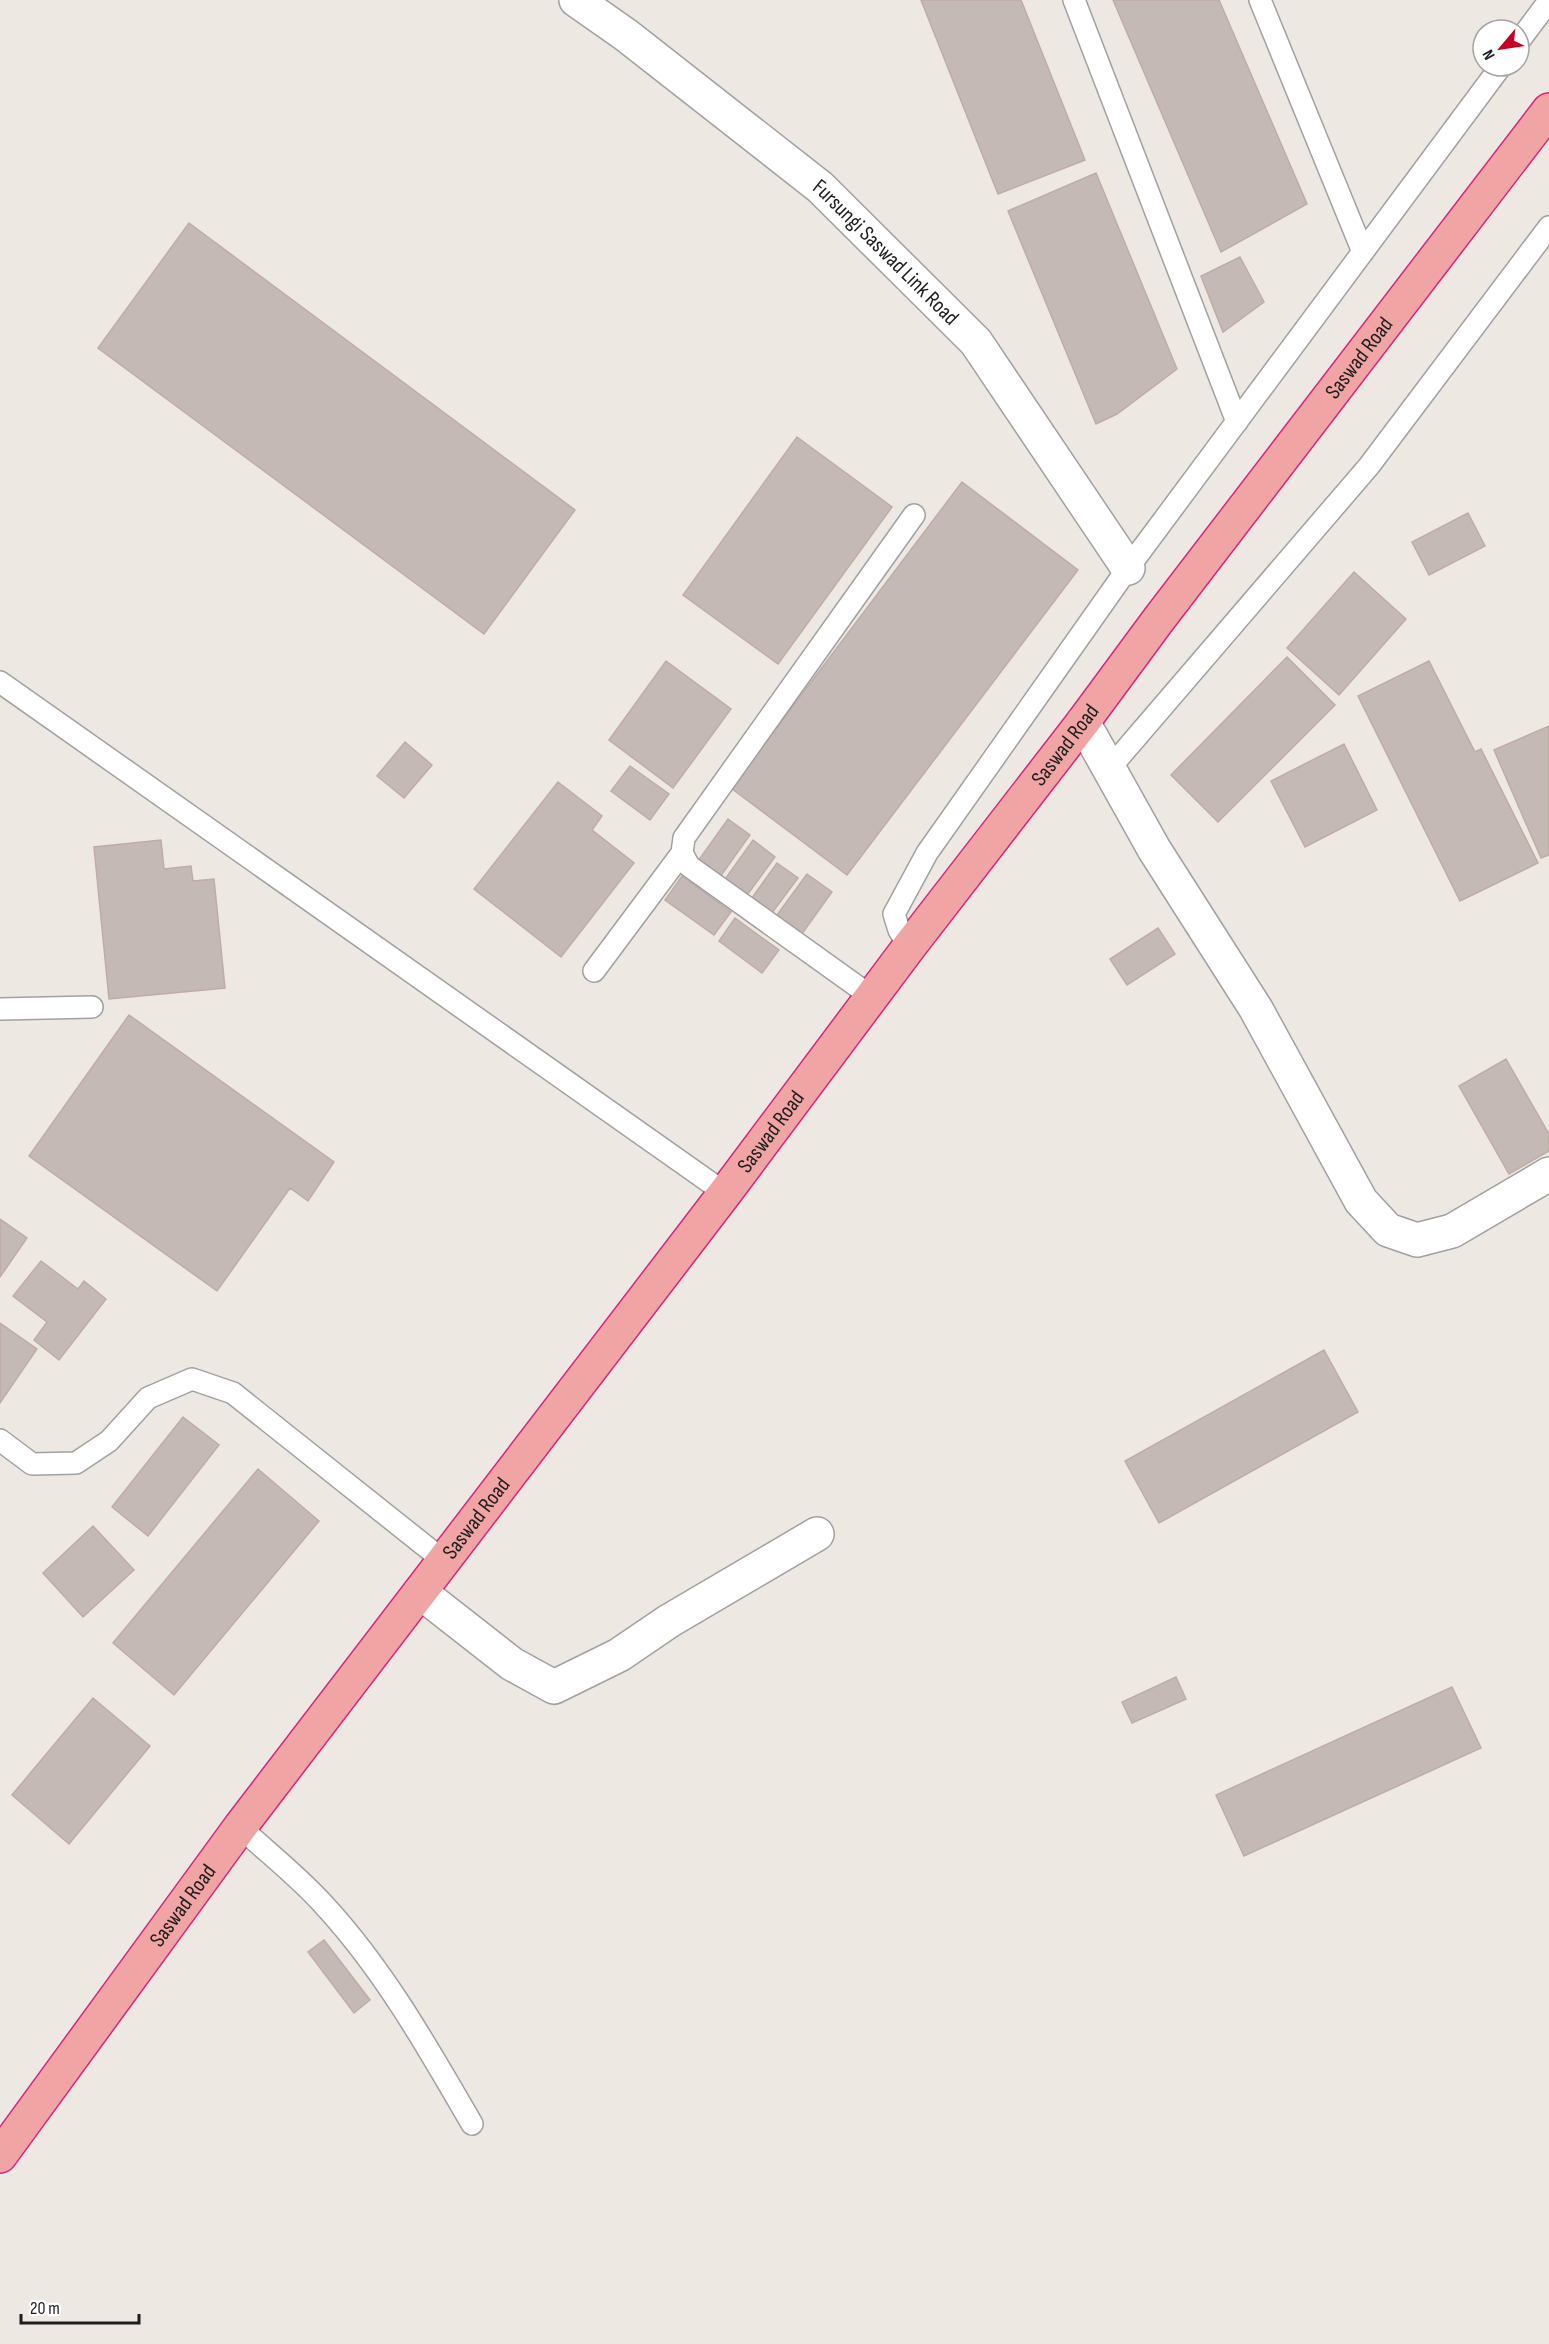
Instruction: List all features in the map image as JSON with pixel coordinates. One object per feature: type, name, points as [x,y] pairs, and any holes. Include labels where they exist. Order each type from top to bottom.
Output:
[{"type":"highway","name":"Saswad Road","points":[[0,2156],[240,1827],[725,1193],[1159,619],[1549,111]]},
{"type":"street","name":"Fursungi Saswad Link Road","points":[[576,0],[626,35],[820,187],[976,342],[1128,568]]},
{"type":"street","points":[[1083,722],[1154,849],[1256,1009],[1361,1201],[1388,1230],[1417,1240],[1452,1231],[1549,1174]]},
{"type":"street","points":[[420,1592],[512,1665],[554,1687],[619,1655],[669,1621],[817,1534]]},
{"type":"lane","points":[[1074,0],[1237,422]]},
{"type":"lane","points":[[1260,0],[1363,252]]},
{"type":"lane","points":[[1531,25],[1549,1]]},
{"type":"lane","points":[[909,947],[899,930],[894,914],[927,853],[1128,568],[1492,78]]},
{"type":"lane","points":[[1109,769],[1369,466],[1549,227]]},
{"type":"lane","points":[[594,971],[682,853],[684,838],[914,515]]},
{"type":"lane","points":[[0,682],[725,1193]]},
{"type":"lane","points":[[682,853],[688,866],[872,997]]},
{"type":"lane","points":[[0,1009],[92,1007]]},
{"type":"lane","points":[[0,1440],[33,1464],[76,1463],[109,1441],[148,1398],[192,1378],[233,1393],[444,1561]]},
{"type":"lane","points":[[240,1827],[323,1904],[363,1951],[433,2056],[472,2124]]},
{"type":"building","points":[[921,0],[1021,0],[1085,160],[998,194]]},
{"type":"building","points":[[1113,0],[1219,0],[1307,204],[1221,252]]},
{"type":"building","points":[[1096,173],[1177,369],[1117,414],[1096,424],[1008,211]]},
{"type":"building","points":[[189,223],[575,510],[484,634],[98,348]]},
{"type":"building","points":[[1240,257],[1264,302],[1223,332],[1201,276]]},
{"type":"building","points":[[797,437],[892,507],[778,664],[683,595]]},
{"type":"building","points":[[962,482],[1078,570],[847,875],[731,788]]},
{"type":"building","points":[[1468,513],[1485,546],[1429,575],[1412,542]]},
{"type":"building","points":[[1354,572],[1406,619],[1339,695],[1287,648]]},
{"type":"building","points":[[1287,657],[1335,705],[1218,822],[1171,775]]},
{"type":"building","points":[[666,661],[731,709],[673,788],[609,740]]},
{"type":"building","points":[[1429,661],[1475,752],[1481,749],[1538,863],[1460,901],[1358,696]]},
{"type":"building","points":[[1549,726],[1549,855],[1541,858],[1494,750]]},
{"type":"building","points":[[405,742],[432,765],[404,798],[377,776]]},
{"type":"building","points":[[1344,744],[1377,810],[1305,847],[1271,781]]},
{"type":"building","points":[[630,766],[669,794],[650,820],[611,791]]},
{"type":"building","points":[[558,782],[602,816],[592,830],[634,863],[561,957],[474,889]]},
{"type":"building","points":[[728,819],[750,835],[720,877],[698,861]]},
{"type":"building","points":[[161,840],[164,869],[191,866],[193,881],[214,879],[225,988],[109,999],[94,847]]},
{"type":"building","points":[[753,840],[775,857],[745,898],[723,882]]},
{"type":"building","points":[[777,863],[798,878],[769,917],[749,902]]},
{"type":"building","points":[[807,874],[832,892],[799,938],[774,919]]},
{"type":"building","points":[[682,876],[731,912],[714,935],[665,900]]},
{"type":"building","points":[[735,918],[779,950],[762,973],[719,941]]},
{"type":"building","points":[[1158,928],[1175,954],[1127,985],[1110,959]]},
{"type":"building","points":[[129,1015],[334,1162],[308,1201],[290,1188],[217,1291],[29,1156]]},
{"type":"building","points":[[1506,1059],[1549,1134],[1549,1151],[1509,1174],[1459,1086]]},
{"type":"building","points":[[0,1219],[27,1238],[0,1277]]},
{"type":"building","points":[[41,1261],[78,1289],[84,1281],[106,1299],[59,1360],[34,1340],[47,1322],[13,1296]]},
{"type":"building","points":[[0,1323],[37,1349],[0,1403]]},
{"type":"building","points":[[1324,1350],[1358,1412],[1159,1523],[1125,1461]]},
{"type":"building","points":[[183,1417],[219,1445],[148,1536],[112,1507]]},
{"type":"building","points":[[258,1469],[319,1521],[174,1695],[113,1643]]},
{"type":"building","points":[[93,1526],[134,1570],[83,1617],[43,1573]]},
{"type":"building","points":[[1176,1677],[1186,1699],[1132,1723],[1122,1702]]},
{"type":"building","points":[[1452,1687],[1481,1748],[1244,1856],[1216,1795]]},
{"type":"building","points":[[93,1698],[150,1746],[69,1844],[12,1795]]},
{"type":"building","points":[[324,1940],[370,2000],[354,2013],[308,1952]]}]
